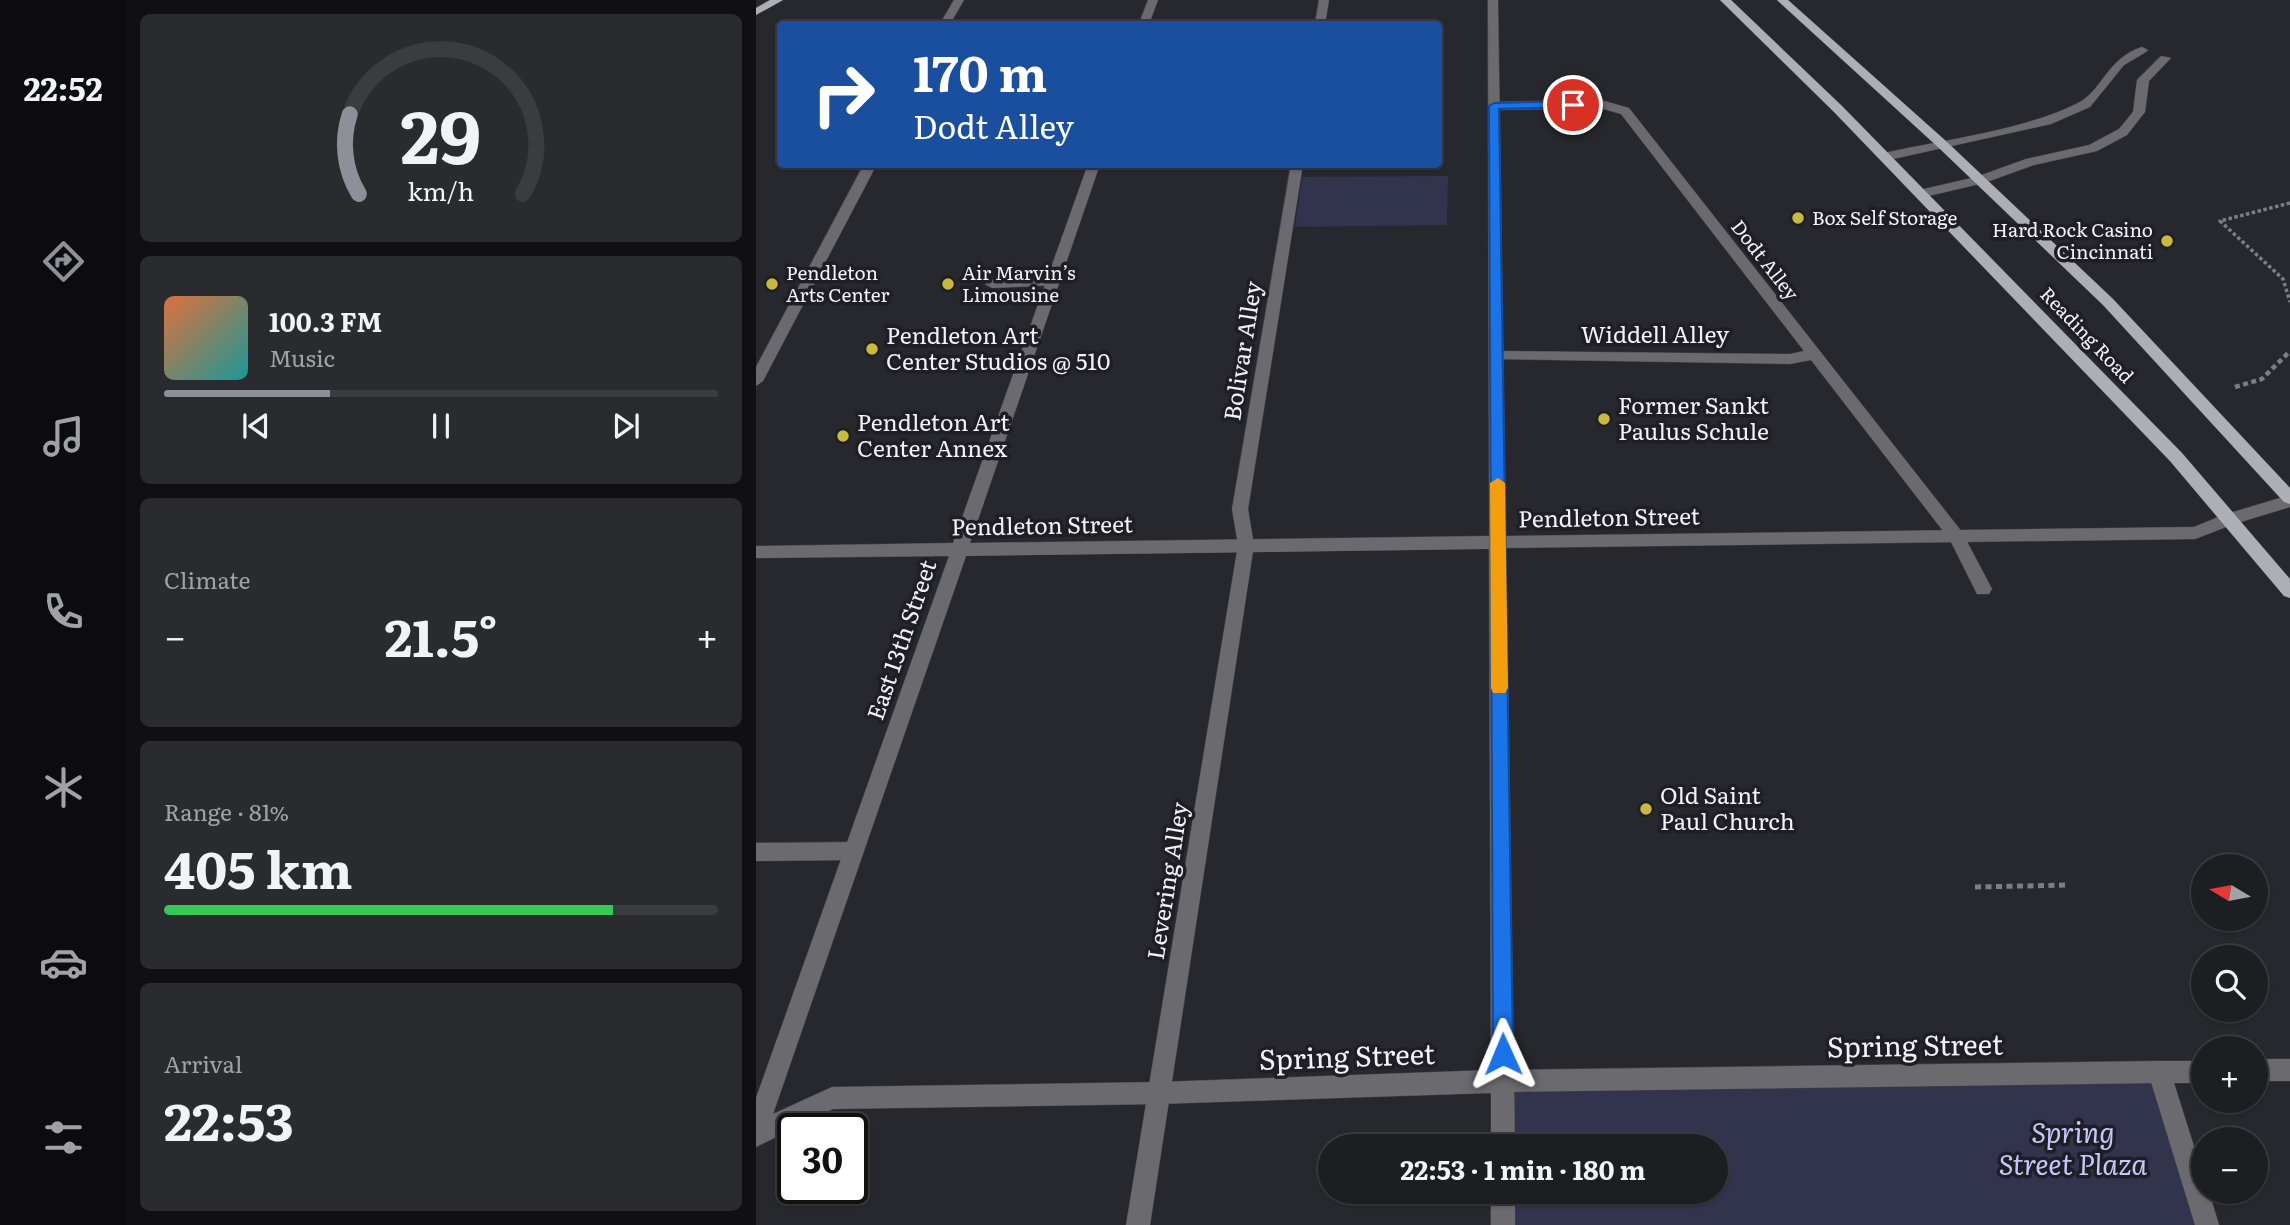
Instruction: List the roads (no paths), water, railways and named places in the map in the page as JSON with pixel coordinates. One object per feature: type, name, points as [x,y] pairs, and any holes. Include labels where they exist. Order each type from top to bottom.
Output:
[{"type":"main road","points":[[756,12],[778,0]]},
{"type":"main road","name":"Reading Road","points":[[1725,0],[1884,157],[2176,457],[2290,591]]},
{"type":"main road","name":"Reading Road","points":[[1783,0],[1943,145],[2108,302],[2290,499]]},
{"type":"street","points":[[947,21],[959,0]]},
{"type":"street","points":[[1145,21],[1153,0]]},
{"type":"street","points":[[1320,21],[1324,0]]},
{"type":"street","points":[[1493,0],[1503,1134]]},
{"type":"street","points":[[1884,157],[2047,121],[2085,104],[2120,63],[2143,50]]},
{"type":"street","points":[[1920,194],[1980,180],[2030,162],[2093,148],[2123,132],[2139,112],[2143,80],[2165,58]]},
{"type":"street","name":"Dodt Alley","points":[[1494,106],[1601,104],[1625,111],[1955,536],[1983,589]]},
{"type":"street","points":[[756,381],[810,286],[869,168]]},
{"type":"street","name":"East 13th Street","points":[[756,1133],[1093,168]]},
{"type":"street","name":"Bolivar Alley","points":[[1246,545],[1240,509],[1296,168]]},
{"type":"street","points":[[992,284],[1052,282]]},
{"type":"street","name":"Widdell Alley","points":[[1496,356],[1790,359],[1814,354]]},
{"type":"street","name":"Pendleton Street","points":[[756,552],[2195,533],[2290,499]]},
{"type":"street","name":"Levering Alley","points":[[1138,1225],[1246,545]]},
{"type":"street","points":[[756,852],[854,851]]},
{"type":"street","points":[[2268,1070],[2290,1070]]},
{"type":"street","points":[[2159,1072],[2207,1225]]},
{"type":"street","name":"Spring Street","points":[[756,1133],[832,1098],[1158,1093],[1503,1081],[2191,1072]]},
{"type":"street","points":[[1503,1204],[1503,1225]]},
{"type":"place","name":"Box Self Storage","points":[[1798,218]]},
{"type":"place","name":"Hard Rock Casino Cincinnati","points":[[2167,241]]},
{"type":"place","name":"Pendleton Arts Center","points":[[772,284]]},
{"type":"place","name":"Air Marvin’s Limousine","points":[[948,284]]},
{"type":"place","name":"Pendleton Art Center Studios @ 510","points":[[872,349]]},
{"type":"place","name":"Former Sankt Paulus Schule","points":[[1604,419]]},
{"type":"place","name":"Pendleton Art Center Annex","points":[[843,436]]},
{"type":"place","name":"Old Saint Paul Church","points":[[1646,809]]},
{"type":"park label","name":"Spring Street Plaza","points":[[2073,1149]]}]
